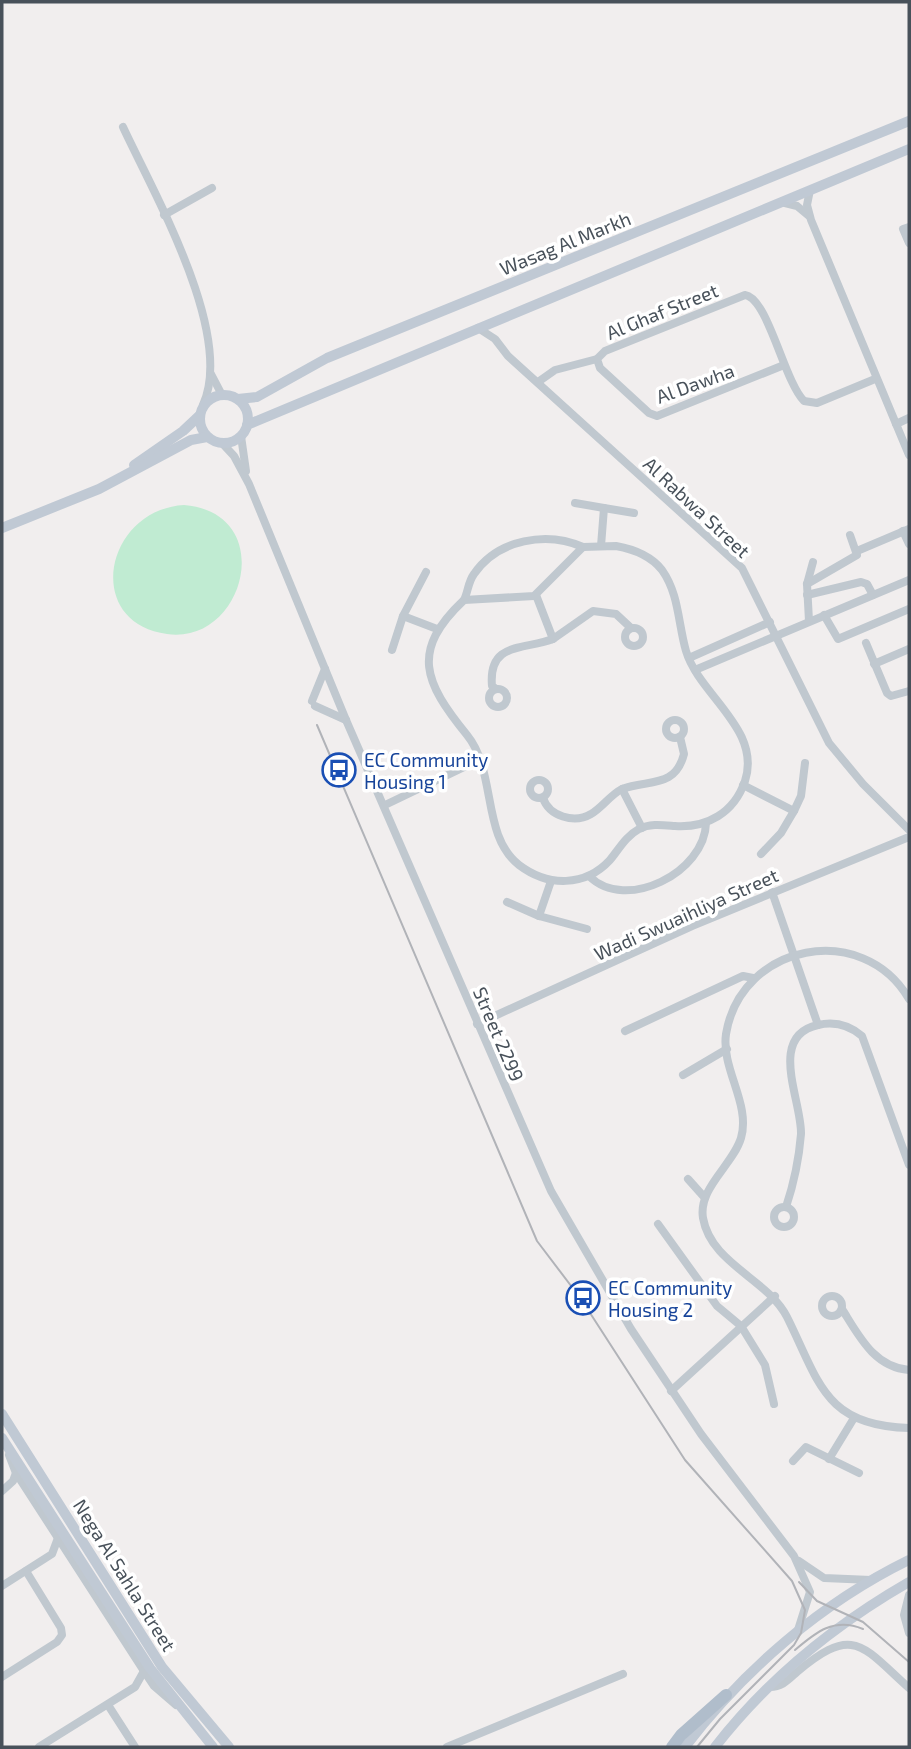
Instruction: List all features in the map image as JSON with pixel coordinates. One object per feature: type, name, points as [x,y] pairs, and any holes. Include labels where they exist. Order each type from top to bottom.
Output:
[{"type":"main road","points":[[672,1747],[726,1695]]},
{"type":"street","name":"Wasag Al Markh","points":[[238,399],[257,397],[321,361],[909,121]]},
{"type":"street","points":[[83,494],[143,459],[183,431],[201,410],[212,398],[222,394],[238,399],[246,411],[247,425],[241,436],[222,443],[207,437],[202,431],[201,410],[211,374],[209,341],[201,304],[164,215],[122,127]]},
{"type":"street","points":[[247,425],[909,149]]},
{"type":"street","points":[[164,215],[212,188]]},
{"type":"street","points":[[810,190],[809,216],[909,455]]},
{"type":"street","points":[[780,202],[797,206],[809,216]]},
{"type":"street","points":[[909,227],[903,229],[909,243]]},
{"type":"street","name":"Al Ghaf Street","points":[[598,356],[745,295],[758,302],[797,394],[811,402],[833,397],[875,379]]},
{"type":"street","points":[[494,321],[495,339]]},
{"type":"street","name":"Al Rabwa Street","points":[[477,328],[495,339],[538,382],[731,556],[751,583],[829,743],[863,785],[909,830]]},
{"type":"street","points":[[538,382],[555,370],[598,356]]},
{"type":"street","name":"Al Dawha","points":[[598,356],[600,368],[649,413],[657,416],[784,365]]},
{"type":"street","points":[[211,374],[222,394]]},
{"type":"street","points":[[896,424],[909,418]]},
{"type":"street","name":"Street 2299","points":[[241,436],[249,484]]},
{"type":"street","points":[[2,528],[138,470],[191,440],[207,437]]},
{"type":"street","name":"Street 2299","points":[[222,443],[234,456],[249,484],[345,720],[385,805],[477,1024],[571,1228],[671,1391],[794,1556],[810,1571],[824,1578],[871,1580]]},
{"type":"street","points":[[575,503],[634,513]]},
{"type":"street","points":[[601,546],[604,508]]},
{"type":"street","points":[[807,584],[855,556],[857,551],[906,530],[909,544]]},
{"type":"street","points":[[850,536],[857,551]]},
{"type":"street","points":[[554,538],[583,547],[601,546],[628,548],[658,566],[674,593],[689,658],[744,742],[747,767],[743,785],[724,812],[706,823],[642,828],[629,836],[607,863],[589,876],[569,881],[551,881],[522,867],[503,845],[481,759],[440,699],[429,676],[428,652],[438,629],[464,600],[472,577],[501,551],[529,540],[554,538]]},
{"type":"street","points":[[464,600],[536,596],[583,547]]},
{"type":"street","points":[[809,621],[807,584],[813,562]]},
{"type":"street","points":[[393,650],[403,616],[426,572]]},
{"type":"street","points":[[695,670],[909,580]]},
{"type":"street","points":[[807,596],[861,582],[867,584],[873,595]]},
{"type":"street","points":[[536,596],[553,639]]},
{"type":"street","points":[[824,615],[838,639],[909,609]]},
{"type":"street","points":[[496,689],[492,686],[492,670],[504,652],[514,646],[553,639],[593,611],[616,614],[631,628]]},
{"type":"street","points":[[403,616],[438,629]]},
{"type":"street","points":[[689,658],[769,622]]},
{"type":"street","points":[[744,634],[743,640],[749,646]]},
{"type":"street","points":[[866,643],[887,693],[891,696],[909,691]]},
{"type":"street","points":[[874,664],[909,649]]},
{"type":"street","points":[[325,669],[313,703],[345,720]]},
{"type":"street","points":[[543,797],[551,811],[576,818],[594,812],[622,789],[661,782],[673,776],[684,754],[680,737]]},
{"type":"street","points":[[385,805],[481,759]]},
{"type":"street","points":[[761,854],[781,832],[794,811],[801,796],[805,764]]},
{"type":"street","points":[[743,785],[794,811]]},
{"type":"street","points":[[622,789],[642,828]]},
{"type":"street","points":[[589,876],[606,888],[634,889],[666,879],[684,867],[699,849],[706,835],[706,823]]},
{"type":"street","name":"Wadi Swuaihliya Street","points":[[477,1024],[772,892],[909,836]]},
{"type":"street","points":[[539,916],[551,881]]},
{"type":"street","points":[[772,892],[818,1025]]},
{"type":"street","points":[[507,902],[539,916],[587,929]]},
{"type":"street","points":[[909,999],[902,986],[876,963],[846,952],[819,950],[793,956],[752,978],[726,1035],[743,1118],[741,1139],[705,1198],[703,1217],[710,1237],[735,1266],[775,1296],[797,1337],[811,1375],[831,1401],[854,1418],[909,1428]]},
{"type":"street","points":[[625,1031],[743,976],[752,978]]},
{"type":"street","points":[[786,1207],[793,1185],[801,1132],[789,1052],[798,1036],[818,1025],[850,1026],[862,1036],[908,1160]]},
{"type":"street","points":[[683,1075],[727,1049]]},
{"type":"street","points":[[688,1179],[705,1198]]},
{"type":"street","points":[[658,1224],[717,1306],[741,1326],[765,1365],[774,1404]]},
{"type":"street","points":[[671,1391],[775,1296]]},
{"type":"street","points":[[840,1312],[870,1351],[884,1364],[909,1370]]},
{"type":"street","name":"Nega Al Sahla Street","points":[[2,1414],[162,1667],[229,1747]]},
{"type":"street","points":[[829,1459],[854,1418]]},
{"type":"street","points":[[4,1442],[16,1473],[144,1671],[154,1686],[181,1709]]},
{"type":"street","name":"Nega Al Sahla Street","points":[[4,1442],[150,1668],[213,1747]]},
{"type":"street","points":[[793,1461],[806,1447],[859,1473]]},
{"type":"street","points":[[6,1488],[16,1473]]},
{"type":"street","points":[[6,1488],[27,1487]]},
{"type":"street","points":[[52,1554],[58,1537]]},
{"type":"street","points":[[2,1587],[52,1554],[71,1555]]},
{"type":"street","name":"Street 2299","points":[[794,1556],[810,1592],[798,1631]]},
{"type":"street","points":[[685,1747],[726,1695],[798,1631],[871,1580],[909,1560]]},
{"type":"street","points":[[2,1676],[57,1642],[62,1635],[61,1628],[26,1571]]},
{"type":"street","points":[[715,1747],[742,1712],[843,1624],[909,1582]]},
{"type":"street","points":[[909,1595],[904,1615],[909,1633]]},
{"type":"street","points":[[770,1687],[781,1685],[827,1650],[845,1643],[864,1649],[909,1688]]},
{"type":"street","points":[[42,1747],[135,1687],[144,1671]]},
{"type":"street","points":[[447,1747],[623,1674]]},
{"type":"street","points":[[135,1687],[154,1686]]},
{"type":"street","points":[[108,1705],[135,1747]]},
{"type":"green space","points":[[184,505],[214,513],[232,530],[241,552],[240,577],[232,600],[216,620],[194,632],[167,634],[140,626],[123,610],[114,590],[114,567],[121,545],[136,526],[157,512]]},
{"type":"tram line","points":[[317,725],[537,1241],[581,1299],[685,1460],[792,1581],[805,1610],[801,1633],[794,1645],[720,1719],[697,1747]]},
{"type":"tram line","points":[[799,1582],[817,1601],[863,1622],[909,1662]]},
{"type":"tram line","points":[[795,1650],[826,1628],[843,1625],[863,1629]]},
{"type":"place","name":"EC Community Housing 1","points":[[339,770]]},
{"type":"place","name":"EC Community Housing 2","points":[[583,1298]]}]
